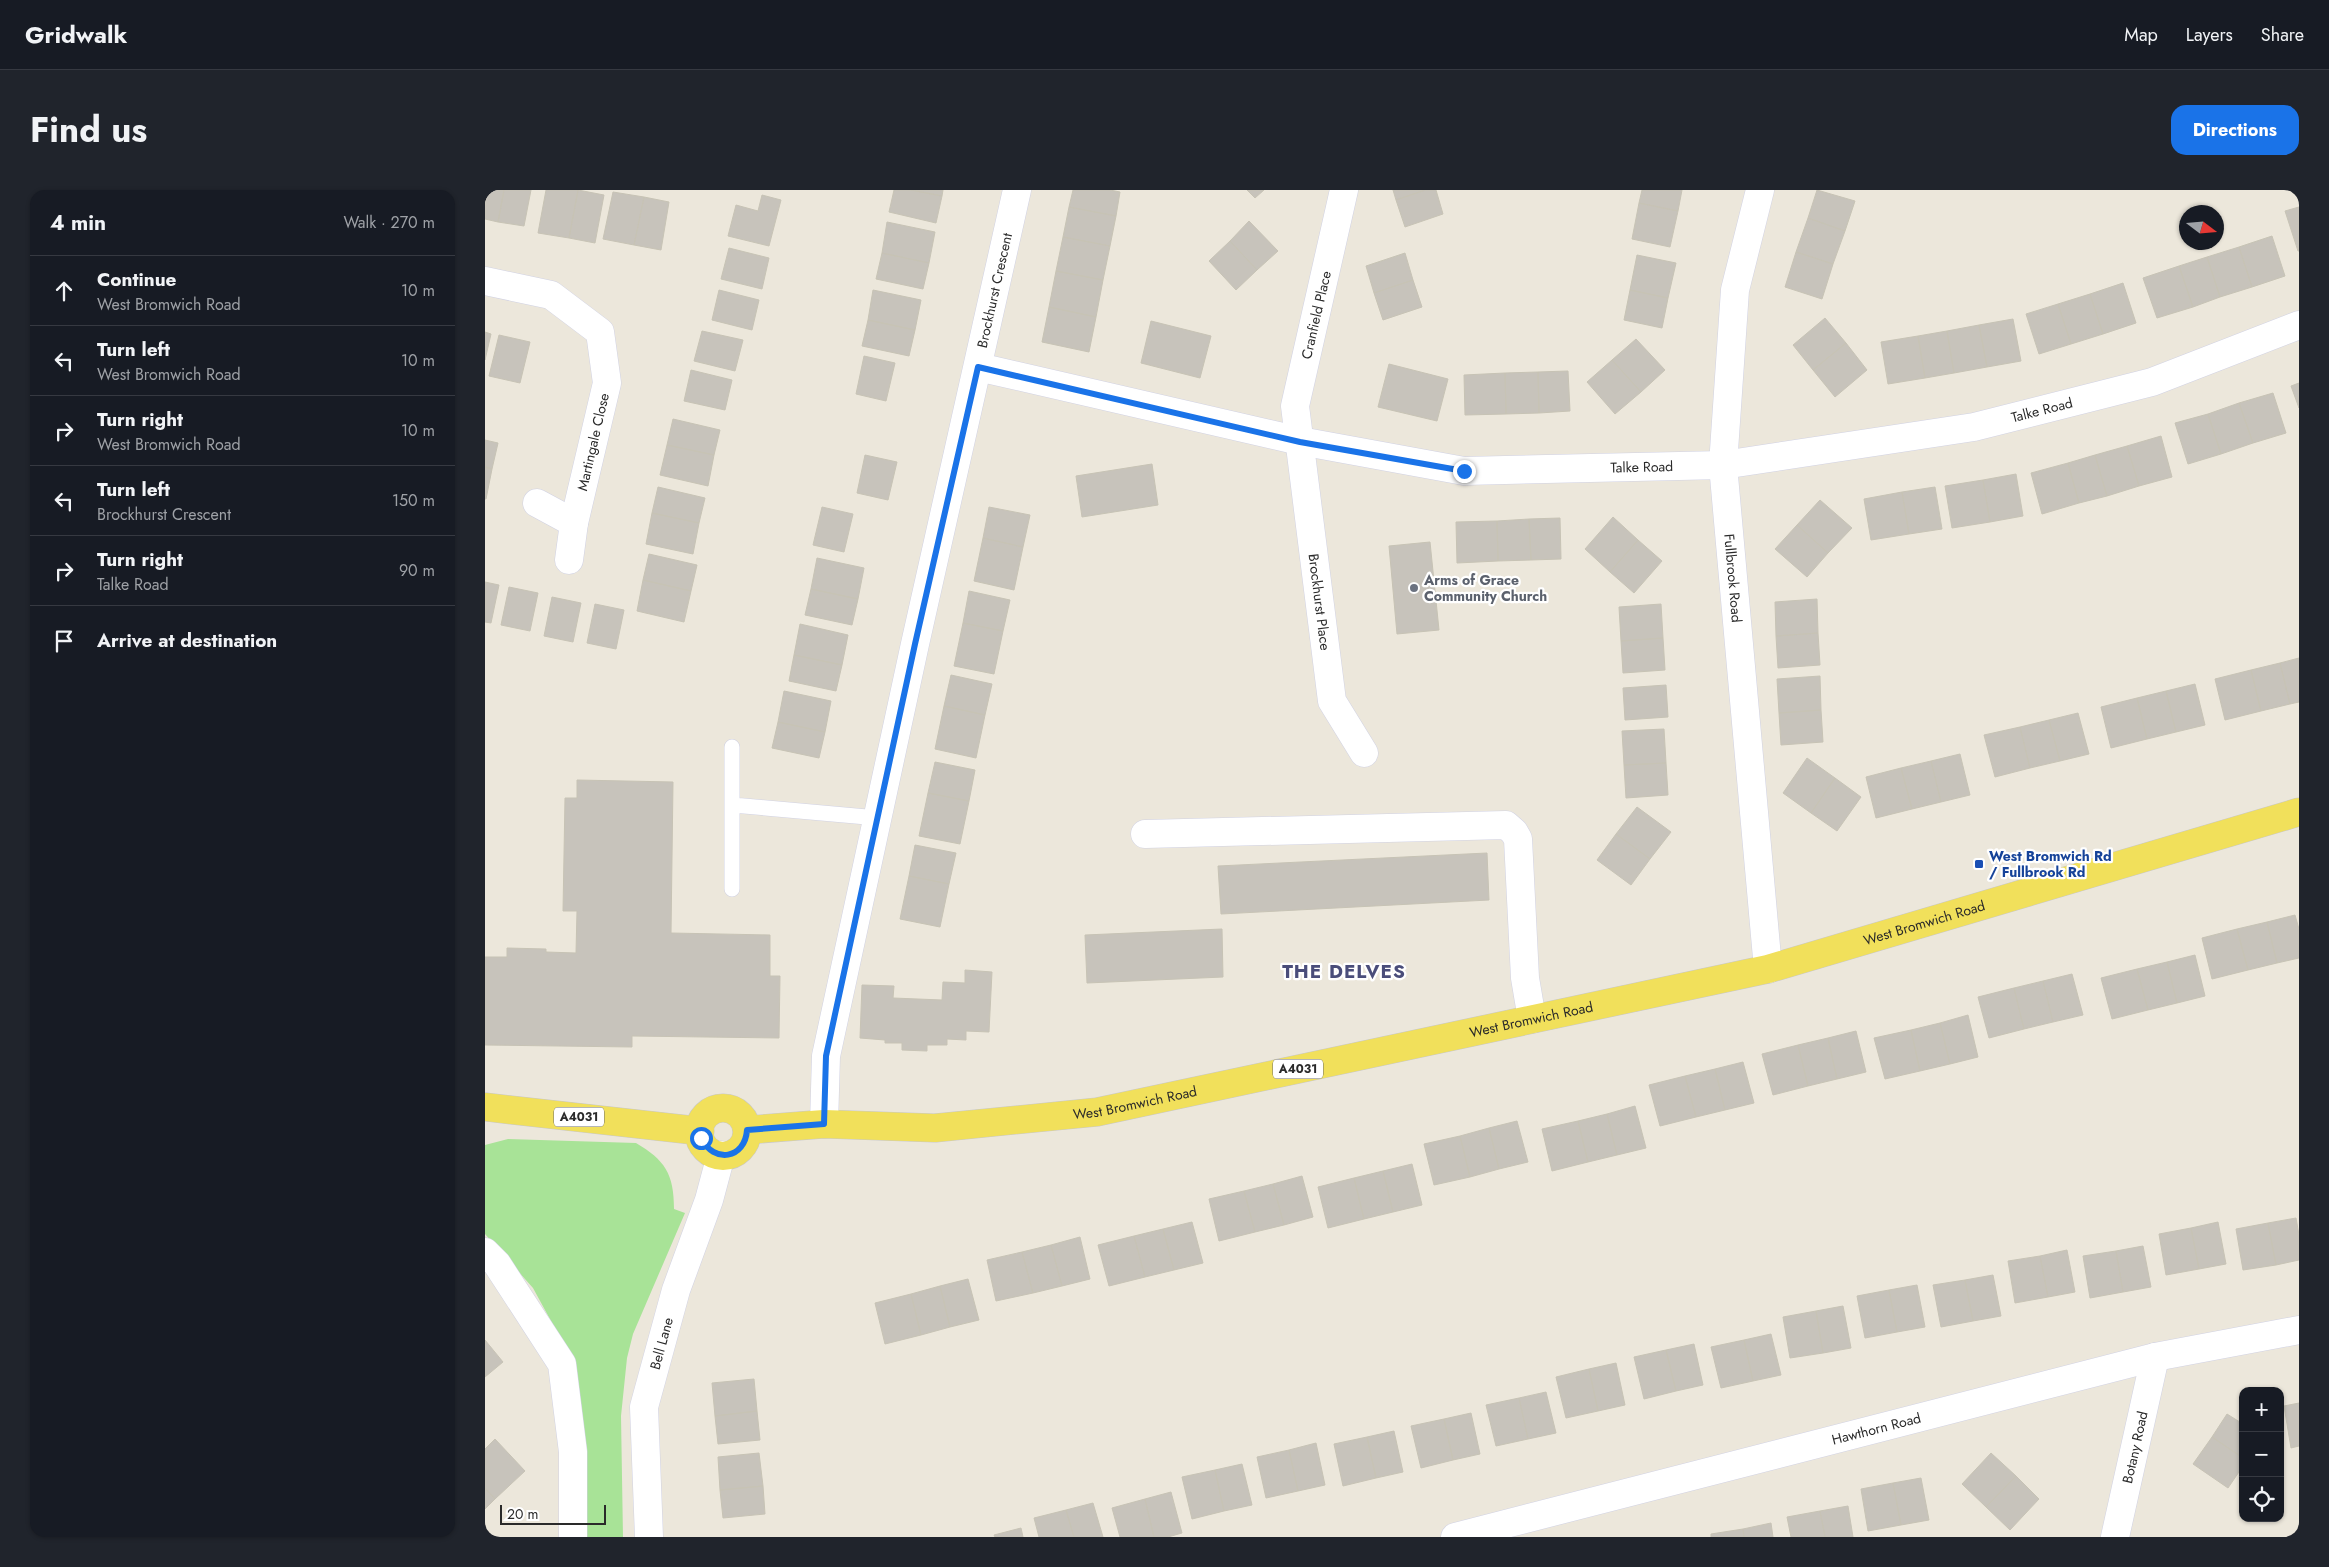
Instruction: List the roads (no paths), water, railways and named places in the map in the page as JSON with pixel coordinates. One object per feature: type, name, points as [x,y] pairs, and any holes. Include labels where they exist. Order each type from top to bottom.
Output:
[{"type":"main road","name":"West Bromwich Road","points":[[747,1130],[824,1124],[935,1128],[1097,1112],[1768,969],[2299,812]]},
{"type":"main road","name":"A4031","points":[[485,1107],[700,1131]]},
{"type":"main road","points":[[719,1108],[735,1111],[745,1122],[747,1137],[739,1150],[731,1154],[721,1155],[709,1151],[704,1145],[700,1131],[705,1116],[719,1108]]},
{"type":"street","name":"Brockhurst Crescent","points":[[824,1124],[826,1056],[915,644],[1017,190]]},
{"type":"street","name":"Cranfield Place","points":[[1300,442],[1295,406],[1344,190]]},
{"type":"street","name":"Fullbrook Road","points":[[1760,190],[1735,290],[1723,465],[1768,969]]},
{"type":"street","name":"Martingale Close","points":[[485,281],[551,295],[600,332],[607,383],[574,523],[569,560]]},
{"type":"street","name":"Talke Road","points":[[978,367],[1300,442],[1464,471],[1723,465],[1974,427],[2152,382],[2299,325]]},
{"type":"street","name":"Brockhurst Place","points":[[1300,442],[1332,701],[1364,753]]},
{"type":"street","points":[[537,504],[574,523]]},
{"type":"street","points":[[1145,834],[1506,825],[1514,832],[1518,839],[1525,978],[1532,1019]]},
{"type":"street","name":"Bell Lane","points":[[649,1537],[643,1407],[676,1290],[709,1200],[721,1155]]},
{"type":"street","points":[[491,1258],[562,1364],[573,1452],[573,1537]]},
{"type":"street","name":"Hawthorn Road","points":[[1455,1537],[2155,1357],[2299,1330]]},
{"type":"street","name":"Botany Road","points":[[2115,1537],[2155,1357]]},
{"type":"lane","points":[[732,888],[733,747]]},
{"type":"lane","points":[[733,805],[877,818]]},
{"type":"place","name":"Arms of Grace Community Church","points":[[1414,588]]},
{"type":"place","name":"West Bromwich Rd / Fullbrook Rd","points":[[1979,864]]},
{"type":"district","name":"THE DELVES","points":[[1344,971]]}]
